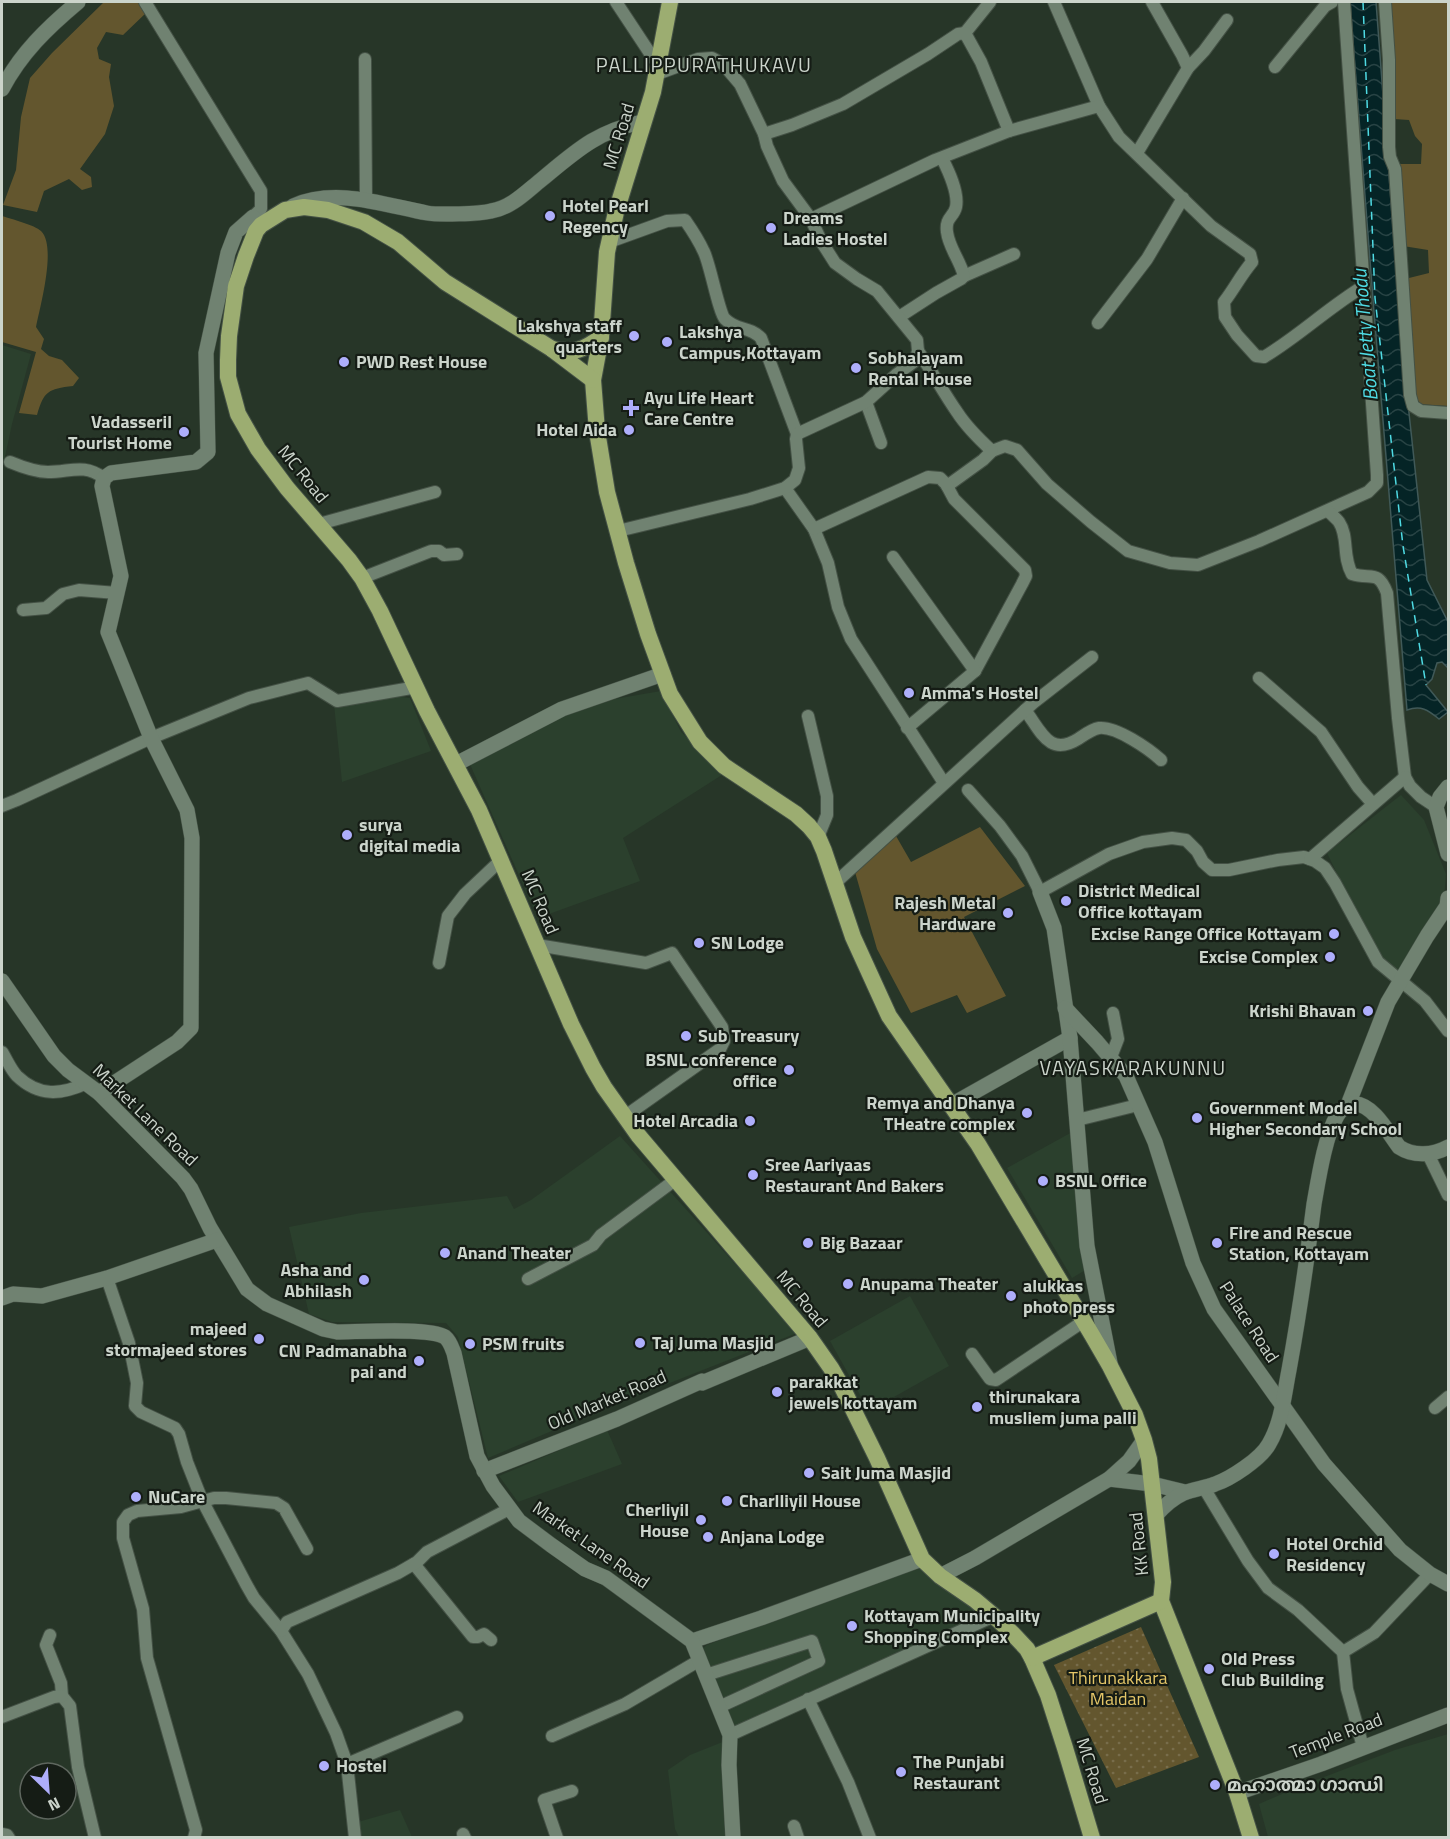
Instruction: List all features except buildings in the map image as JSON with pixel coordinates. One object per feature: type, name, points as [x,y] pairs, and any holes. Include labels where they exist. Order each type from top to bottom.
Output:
[{"type":"highway","name":"MC Road","points":[[670,2],[658,70],[609,242],[602,337],[593,380],[603,473],[626,563],[670,694],[685,721],[710,754],[724,766],[796,814],[818,837],[852,937],[889,1016],[995,1171],[1110,1365],[1135,1415],[1144,1440],[1152,1484]]},
{"type":"highway","points":[[257,221],[285,210],[304,207],[328,210],[364,222],[398,242],[445,282],[552,349],[593,380]]},
{"type":"highway","name":"MC Road","points":[[257,221],[256,231],[236,286],[229,336],[228,377],[238,414],[272,468],[362,578],[380,610],[427,711],[456,764],[501,860],[571,1024],[604,1087],[624,1117],[810,1338],[831,1368],[878,1458],[922,1559],[940,1576],[975,1600],[1012,1633],[1032,1658],[1048,1695],[1092,1838]]},
{"type":"highway","points":[[552,349],[567,352],[586,348],[602,337]]},
{"type":"highway","name":"KK Road","points":[[1152,1484],[1163,1582],[1161,1600]]},
{"type":"highway","points":[[1032,1658],[1161,1600],[1237,1793],[1251,1838]]},
{"type":"main road","points":[[2,89],[13,69],[38,37],[78,2]]},
{"type":"main road","points":[[285,210],[307,200],[334,196],[411,208],[429,214],[490,212],[501,209],[521,196],[599,135],[622,126],[642,122]]},
{"type":"main road","points":[[99,1093],[177,1042],[191,1028],[192,838],[188,810],[152,738],[108,632],[121,576],[102,486],[104,478],[111,473],[196,462],[208,452],[206,353],[228,253],[236,232],[257,221]]},
{"type":"main road","points":[[456,764],[562,709],[663,674]]},
{"type":"main road","points":[[1449,787],[1440,797],[1436,807],[1449,854]]},
{"type":"main road","points":[[1040,892],[1054,928],[1070,1038],[1087,1246],[1110,1365]]},
{"type":"main road","points":[[1156,1515],[1166,1504],[1185,1492],[1219,1483],[1264,1452],[1274,1432],[1282,1405],[1295,1336],[1319,1175],[1329,1138],[1337,1116],[1348,1105],[1388,1002],[1448,904]]},
{"type":"main road","name":"Market Lane Road","points":[[2,981],[54,1056],[68,1070],[99,1093],[183,1178],[247,1289],[267,1304],[323,1329],[337,1332],[425,1332],[444,1336],[454,1353],[477,1456],[509,1509],[519,1521],[551,1545],[585,1569],[606,1578],[692,1641]]},
{"type":"main road","name":"Palace Road","points":[[1065,1008],[1126,1076],[1155,1142],[1193,1263],[1214,1309],[1324,1464],[1400,1551],[1430,1574],[1449,1584]]},
{"type":"main road","points":[[951,1105],[1070,1038]]},
{"type":"main road","points":[[1348,1105],[1364,1106],[1370,1110],[1399,1147],[1405,1151],[1428,1154],[1449,1147]]},
{"type":"main road","points":[[2,1298],[13,1294],[42,1296],[106,1278],[217,1240]]},
{"type":"main road","name":"Old Market Road","points":[[484,1471],[617,1419],[702,1381],[702,1383],[810,1338]]},
{"type":"main road","points":[[940,1576],[1110,1479],[1129,1461],[1144,1440]]},
{"type":"main road","points":[[1110,1479],[1152,1484],[1185,1492]]},
{"type":"main road","points":[[733,1838],[729,1765],[730,1734],[692,1641],[922,1559]]},
{"type":"main road","name":"Temple Road","points":[[1237,1793],[1449,1715]]},
{"type":"street","points":[[146,2],[261,191],[261,209],[257,221]]},
{"type":"street","points":[[616,2],[658,70],[698,59],[712,58],[723,64],[740,84],[783,180],[811,219],[836,263],[877,291],[917,340],[918,351],[915,361],[866,402],[797,434]]},
{"type":"street","points":[[965,33],[990,2]]},
{"type":"street","points":[[1054,2],[1099,106],[1119,136],[1211,226],[1250,254],[1252,262],[1240,276],[1224,302],[1225,317],[1237,335],[1256,356],[1264,357],[1282,346],[1340,301],[1364,286]]},
{"type":"street","points":[[1152,2],[1188,68]]},
{"type":"street","points":[[1275,67],[1325,6],[1332,2]]},
{"type":"street","points":[[947,486],[984,460],[992,451],[1005,446],[1017,450],[1047,484],[1128,551],[1170,563],[1198,565],[1328,511],[1368,492],[1377,483],[1344,2]]},
{"type":"street","points":[[1385,2],[1389,60],[1389,147],[1395,169],[1410,395],[1413,406],[1421,411],[1449,413]]},
{"type":"street","points":[[1137,153],[1188,68],[1227,20]]},
{"type":"street","points":[[764,134],[843,104],[918,60],[958,33],[965,33]]},
{"type":"street","points":[[965,33],[981,62],[1009,131]]},
{"type":"street","points":[[365,59],[366,200]]},
{"type":"street","points":[[811,219],[942,158],[1009,131],[1099,106]]},
{"type":"street","points":[[942,158],[953,184],[956,207],[947,219],[947,233],[964,276]]},
{"type":"street","points":[[1098,323],[1147,259],[1184,198]]},
{"type":"street","points":[[609,242],[667,221],[685,220],[705,253],[723,318],[737,328],[753,330],[761,338],[797,434],[799,468],[795,480],[785,488],[750,499],[618,531]]},
{"type":"street","points":[[899,318],[964,276],[1014,254]]},
{"type":"street","points":[[918,351],[957,413],[992,451]]},
{"type":"street","points":[[866,402],[881,443]]},
{"type":"street","points":[[10,462],[47,472],[81,468],[95,471],[104,478]]},
{"type":"street","points":[[814,529],[928,477],[940,478],[954,499],[1025,570],[1026,576],[975,671],[907,728]]},
{"type":"street","points":[[785,488],[814,529],[828,563],[838,607],[850,639],[944,783]]},
{"type":"street","points":[[319,524],[435,492]]},
{"type":"street","points":[[1328,511],[1339,522],[1344,534],[1347,564],[1352,574],[1378,577],[1387,593],[1405,777],[1421,797],[1436,807]]},
{"type":"street","points":[[362,578],[431,551],[439,551],[444,555],[458,554]]},
{"type":"street","points":[[893,557],[975,671]]},
{"type":"street","points":[[23,610],[46,608],[63,594],[79,590],[117,593]]},
{"type":"street","points":[[834,884],[1025,710],[1092,657]]},
{"type":"street","points":[[1258,678],[1321,732],[1358,787],[1373,804]]},
{"type":"street","points":[[2,806],[152,738],[249,698],[308,683],[337,701],[417,687]]},
{"type":"street","points":[[1025,710],[1048,741],[1055,745],[1069,745],[1097,728],[1107,728],[1143,745],[1161,760]]},
{"type":"street","points":[[808,716],[827,796],[827,815],[818,837]]},
{"type":"street","points":[[1310,859],[1405,777]]},
{"type":"street","points":[[968,790],[1000,826],[1022,856],[1040,892],[1109,854],[1143,842],[1172,838],[1186,840],[1212,870],[1229,870],[1304,857],[1310,859],[1325,868],[1378,962],[1425,1001],[1449,1031]]},
{"type":"street","points":[[439,963],[448,916],[465,894],[501,860]]},
{"type":"street","points":[[537,945],[646,963],[672,953],[722,1027],[724,1041],[720,1049],[624,1117]]},
{"type":"street","points":[[1111,1057],[1118,1039],[1113,1013]]},
{"type":"street","points":[[2,1052],[16,1076],[46,1093],[65,1091],[87,1083]]},
{"type":"street","points":[[1077,1120],[1138,1105]]},
{"type":"street","points":[[1428,1154],[1449,1195]]},
{"type":"street","points":[[528,1279],[593,1245],[601,1235],[675,1179]]},
{"type":"street","points":[[106,1278],[129,1343],[137,1383],[135,1406],[141,1412],[176,1428],[202,1500],[254,1598],[281,1631],[308,1674],[336,1733],[347,1764],[355,1838]]},
{"type":"street","points":[[972,1354],[990,1379],[996,1380],[1084,1321]]},
{"type":"street","points":[[1435,1408],[1449,1397]]},
{"type":"street","points":[[1204,1488],[1248,1561],[1268,1588],[1298,1611],[1343,1652],[1347,1689],[1363,1747]]},
{"type":"street","points":[[194,1838],[196,1830],[147,1658],[143,1609],[123,1538],[123,1522],[128,1515],[137,1511],[181,1507],[202,1500],[226,1498],[276,1503],[284,1508],[307,1549]]},
{"type":"street","points":[[281,1631],[287,1622],[398,1574],[427,1552],[509,1509]]},
{"type":"street","points":[[414,1564],[473,1637],[484,1634],[491,1640]]},
{"type":"street","points":[[1343,1652],[1374,1633],[1430,1574]]},
{"type":"street","points":[[730,1734],[994,1617]]},
{"type":"street","points":[[50,1635],[46,1645],[61,1683],[62,1696],[70,1706],[78,1767],[95,1838]]},
{"type":"street","points":[[706,1675],[812,1641],[819,1661],[719,1707]]},
{"type":"street","points":[[552,1736],[625,1704],[700,1660]]},
{"type":"street","points":[[2,1717],[62,1696]]},
{"type":"street","points":[[808,1699],[848,1782],[870,1838]]},
{"type":"street","points":[[347,1764],[457,1717]]},
{"type":"street","points":[[557,1838],[544,1800],[572,1791]]},
{"type":"street","points":[[2,1834],[8,1835],[9,1838]]},
{"type":"shaded area","points":[[2,345],[31,354],[2,471]]},
{"type":"shaded area","points":[[661,691],[681,732],[725,773],[623,838],[640,881],[538,918],[469,762],[558,717],[603,701]]},
{"type":"shaded area","points":[[385,695],[410,698],[431,751],[342,782],[334,704]]},
{"type":"shaded area","points":[[1401,795],[1424,820],[1446,874],[1444,899],[1397,974],[1380,960],[1327,853]]},
{"type":"shaded area","name":"BSNL Office","points":[[1074,1131],[1087,1269],[1072,1278],[1007,1168]]},
{"type":"shaded area","points":[[620,1136],[737,1266],[802,1331],[606,1408],[488,1458],[458,1337],[446,1323],[332,1322],[309,1314],[289,1227],[361,1213],[507,1196],[514,1209],[531,1200]]},
{"type":"shaded area","points":[[910,1296],[949,1366],[869,1411],[830,1341]]},
{"type":"shaded area","points":[[607,1430],[622,1464],[518,1502],[499,1476]]},
{"type":"shaded area","points":[[915,1566],[925,1569],[983,1617],[735,1729],[702,1649],[707,1645]]},
{"type":"shaded area","points":[[1448,1734],[1448,1837],[1268,1837],[1259,1804],[1395,1750]]},
{"type":"shaded area","points":[[725,1741],[727,1837],[679,1837],[675,1829],[668,1770],[690,1755]]},
{"type":"shaded area","points":[[400,1810],[412,1837],[362,1837],[358,1822]]},
{"type":"green space","points":[[104,2],[140,2],[147,12],[123,35],[106,32],[97,48],[99,59],[111,64],[109,77],[114,106],[105,134],[80,169],[91,177],[92,187],[82,190],[69,179],[44,191],[37,212],[3,205],[16,170],[21,117],[30,78]]},
{"type":"green space","points":[[1389,2],[1448,2],[1448,406],[1417,404],[1405,279],[1429,273],[1428,250],[1403,246],[1399,164],[1421,164],[1422,144],[1415,136],[1409,120],[1394,119]]},
{"type":"green space","points":[[2,216],[38,229],[46,239],[48,263],[36,327],[44,339],[41,349],[49,356],[62,360],[79,378],[73,386],[58,388],[48,393],[37,415],[19,413],[36,352],[2,342]]},
{"type":"green space","points":[[980,827],[1025,886],[964,917],[1006,996],[967,1013],[957,995],[911,1013],[877,949],[855,872],[896,836],[911,862]]},
{"type":"green space","name":"Thirunakkara Maidan","points":[[1141,1627],[1199,1757],[1116,1788],[1054,1665]]},
{"type":"water","points":[[1350,2],[1376,2],[1402,348],[1427,580],[1448,622],[1448,668],[1442,662],[1437,663],[1432,679],[1426,685],[1448,712],[1439,719],[1424,709],[1407,710]]},
{"type":"ferry route","points":[[1363,2],[1375,298],[1403,546],[1426,685]]},
{"type":"place","name":"Hotel Pearl Regency","points":[[550,216]]},
{"type":"place","name":"Dreams Ladies Hostel","points":[[771,228]]},
{"type":"place","name":"Lakshya staff quarters","points":[[634,336]]},
{"type":"place","name":"Lakshya Campus,Kottayam","points":[[667,342]]},
{"type":"place","name":"PWD Rest House","points":[[344,362]]},
{"type":"place","name":"Sobhalayam Rental House","points":[[856,368]]},
{"type":"place","name":"Ayu Life Heart Care Centre","points":[[631,408]]},
{"type":"place","name":"Hotel Aida","points":[[629,430]]},
{"type":"place","name":"Vadasseril Tourist Home","points":[[184,432]]},
{"type":"place","name":"Amma's Hostel","points":[[909,693]]},
{"type":"place","name":"surya digital media","points":[[347,835]]},
{"type":"place","name":"District Medical Office kottayam","points":[[1066,901]]},
{"type":"place","name":"Rajesh Metal Hardware","points":[[1008,913]]},
{"type":"place","name":"Excise Range Office Kottayam","points":[[1334,934]]},
{"type":"place","name":"SN Lodge","points":[[699,943]]},
{"type":"place","name":"Excise Complex","points":[[1330,957]]},
{"type":"place","name":"Krishi Bhavan","points":[[1368,1011]]},
{"type":"place","name":"Sub Treasury","points":[[686,1036]]},
{"type":"place","name":"BSNL conference office","points":[[789,1070]]},
{"type":"place","name":"Remya and Dhanya THeatre complex","points":[[1027,1113]]},
{"type":"place","name":"Government Model Higher Secondary School","points":[[1197,1118]]},
{"type":"place","name":"Hotel Arcadia","points":[[750,1121]]},
{"type":"place","name":"Sree Aariyaas Restaurant And Bakers","points":[[753,1175]]},
{"type":"place","name":"BSNL Office","points":[[1043,1181]]},
{"type":"place","name":"Big Bazaar","points":[[808,1243]]},
{"type":"place","name":"Fire and Rescue Station, Kottayam","points":[[1217,1243]]},
{"type":"place","name":"Anand Theater","points":[[445,1253]]},
{"type":"place","name":"Asha and Abhilash","points":[[364,1280]]},
{"type":"place","name":"Anupama Theater","points":[[848,1284]]},
{"type":"place","name":"alukkas photo press","points":[[1011,1296]]},
{"type":"place","name":"majeed stormajeed stores","points":[[259,1339]]},
{"type":"place","name":"Taj Juma Masjid","points":[[640,1343]]},
{"type":"place","name":"PSM fruits","points":[[470,1344]]},
{"type":"place","name":"CN Padmanabha pai and","points":[[419,1361]]},
{"type":"place","name":"parakkat jewels kottayam","points":[[777,1392]]},
{"type":"place","name":"thirunakara musliem juma palli","points":[[977,1407]]},
{"type":"place","name":"Sait Juma Masjid","points":[[809,1473]]},
{"type":"place","name":"NuCare","points":[[136,1497]]},
{"type":"place","name":"Charlliyil House","points":[[727,1501]]},
{"type":"place","name":"Cherliyil House","points":[[701,1520]]},
{"type":"place","name":"Anjana Lodge","points":[[708,1537]]},
{"type":"place","name":"Hotel Orchid Residency","points":[[1274,1554]]},
{"type":"place","name":"Kottayam Municipality Shopping Complex","points":[[852,1626]]},
{"type":"place","name":"Old Press Club Building","points":[[1209,1669]]},
{"type":"place","name":"Hostel","points":[[324,1766]]},
{"type":"place","name":"The Punjabi Restaurant","points":[[901,1772]]},
{"type":"place","name":"മഹാത്മാ ഗാന്ധി","points":[[1215,1785]]},
{"type":"district","name":"PALLIPPURATHUKAVU","points":[[704,65]]},
{"type":"district","name":"VAYASKARAKUNNU","points":[[1133,1068]]},
{"type":"water label","name":"Boat Jetty Thodu","points":[[1365,335]]}]
